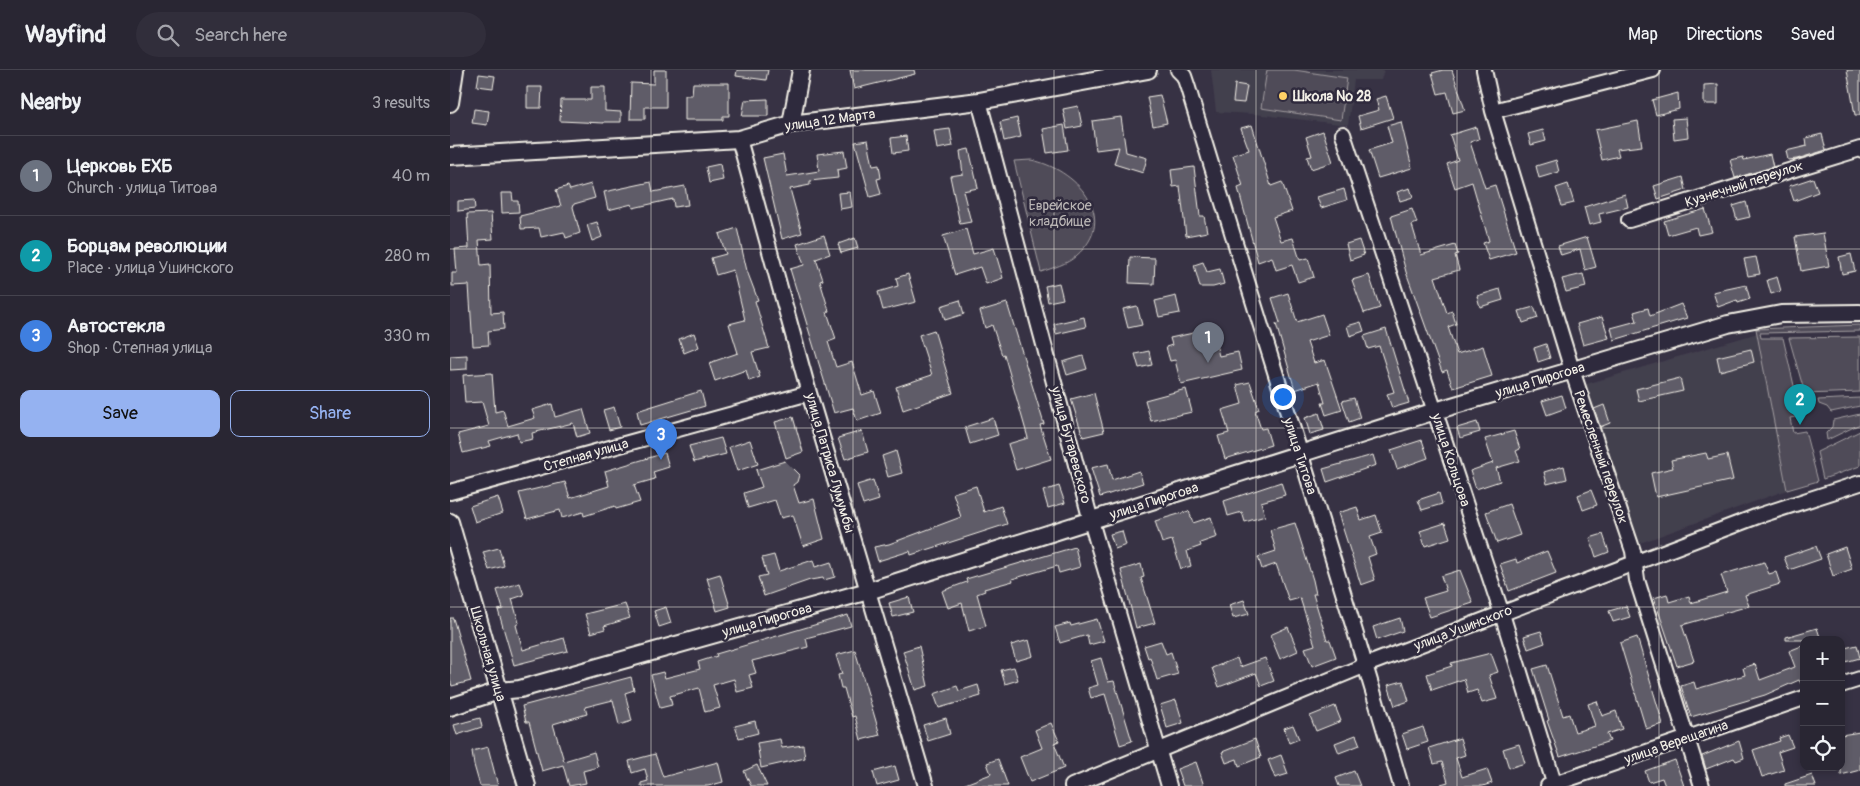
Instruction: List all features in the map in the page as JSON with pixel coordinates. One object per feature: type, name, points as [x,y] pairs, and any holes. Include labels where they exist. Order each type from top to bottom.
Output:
[{"type":"street","points":[[450,103],[455,70]]},
{"type":"street","points":[[791,124],[801,70]]},
{"type":"street","name":"улица 12 Марта","points":[[450,156],[739,139],[791,124],[979,101],[1148,70]]},
{"type":"street","name":"улица Титова","points":[[1178,70],[1184,76],[1299,454],[1366,665],[1401,786]]},
{"type":"street","name":"Ремесленный переулок","points":[[1484,70],[1493,111],[1572,370],[1634,551],[1637,580],[1685,739],[1702,786]]},
{"type":"street","points":[[1493,111],[1631,73],[1653,70]]},
{"type":"street","name":"улица Бутаревского","points":[[979,101],[1091,521],[1169,786]]},
{"type":"street","name":"улица Кольцова","points":[[1343,134],[1502,614],[1552,785]]},
{"type":"street","name":"улица Патриса Лумумбы","points":[[739,139],[809,393],[926,786]]},
{"type":"street","name":"Кузнечный переулок","points":[[1629,220],[1860,149]]},
{"type":"street","name":"улица Пирогова","points":[[450,707],[499,691],[520,689],[868,591],[1435,411],[1754,318],[1781,314],[1860,314]]},
{"type":"street","name":"Степная улица","points":[[450,492],[809,393]]},
{"type":"street","name":"улица Ушинского","points":[[1072,786],[1366,665],[1758,516],[1860,483]]},
{"type":"street","name":"Школьная улица","points":[[450,522],[527,786]]},
{"type":"street","points":[[1845,684],[1860,679]]},
{"type":"street","name":"улица Верещагина","points":[[1552,785],[1800,699]]},
{"type":"shaded area","name":"Школа № 28","points":[[1211,70],[1384,70],[1381,80],[1354,80],[1348,125],[1254,114],[1216,112]]},
{"type":"shaded area","points":[[1758,333],[1787,490],[1640,543],[1583,385]]},
{"type":"green space","points":[[1267,70],[1294,70],[1347,78],[1341,120],[1261,108]]},
{"type":"green space","name":"Еврейское кладбище","points":[[1031,160],[1063,173],[1087,196],[1093,211],[1094,226],[1089,241],[1073,259],[1041,272],[1014,161]]},
{"type":"green space","points":[[1860,325],[1860,331],[1760,333],[1761,338],[1783,338],[1801,416],[1790,418],[1793,433],[1805,431],[1818,481],[1787,490],[1756,329]]},
{"type":"green space","points":[[1860,337],[1860,392],[1805,394],[1789,338]]},
{"type":"green space","points":[[1860,398],[1860,406],[1831,412],[1827,407],[1819,404],[1818,400]]},
{"type":"green space","points":[[1860,414],[1860,424],[1827,440],[1826,433],[1832,427],[1833,420]]},
{"type":"green space","points":[[1860,431],[1860,466],[1823,479],[1817,452]]},
{"type":"building","points":[[654,70],[666,70],[666,107],[645,107],[645,119],[630,119],[631,83],[654,84]]},
{"type":"building","points":[[737,70],[768,70],[766,80],[736,76]]},
{"type":"building","points":[[850,70],[914,70],[915,74],[854,89]]},
{"type":"building","points":[[1452,70],[1465,110],[1453,113],[1447,92],[1438,94],[1432,73]]},
{"type":"building","points":[[1847,70],[1860,70],[1860,115],[1855,115]]},
{"type":"building","points":[[479,74],[495,76],[493,88],[477,86]]},
{"type":"building","points":[[693,83],[729,83],[729,116],[723,116],[723,120],[685,120],[685,95],[692,95]]},
{"type":"building","points":[[1235,84],[1247,86],[1244,103],[1233,102]]},
{"type":"building","points":[[1718,84],[1718,104],[1704,104],[1704,85]]},
{"type":"building","points":[[527,87],[542,87],[541,108],[527,108]]},
{"type":"building","points":[[591,87],[605,87],[605,111],[621,112],[621,122],[560,121],[561,100],[591,100]]},
{"type":"building","points":[[1678,93],[1679,109],[1656,115],[1652,100]]},
{"type":"building","points":[[1160,95],[1167,123],[1153,126],[1147,97]]},
{"type":"building","points":[[1386,96],[1393,118],[1361,128],[1358,116],[1379,110],[1376,99]]},
{"type":"building","points":[[768,99],[768,116],[742,116],[745,100]]},
{"type":"building","points":[[1078,106],[1082,126],[1067,129],[1063,109]]},
{"type":"building","points":[[474,109],[489,111],[487,125],[472,123]]},
{"type":"building","points":[[1121,117],[1126,152],[1147,158],[1143,173],[1114,164],[1119,147],[1096,150],[1092,121]]},
{"type":"building","points":[[1017,118],[1021,137],[1004,141],[1000,122]]},
{"type":"building","points":[[1686,118],[1688,137],[1674,139],[1672,119]]},
{"type":"building","points":[[1638,121],[1642,146],[1617,149],[1619,156],[1602,160],[1595,130]]},
{"type":"building","points":[[1401,122],[1412,168],[1378,178],[1369,150],[1392,143],[1387,126]]},
{"type":"building","points":[[1064,125],[1068,150],[1047,153],[1043,129]]},
{"type":"building","points":[[1252,125],[1271,186],[1282,182],[1292,211],[1273,217],[1281,241],[1293,238],[1300,260],[1308,258],[1314,277],[1298,282],[1292,265],[1276,270],[1272,257],[1258,262],[1238,188],[1243,186],[1233,155],[1249,150],[1241,128]]},
{"type":"building","points":[[1476,127],[1479,139],[1470,142],[1485,188],[1495,185],[1516,252],[1489,260],[1483,243],[1489,241],[1472,182],[1455,188],[1447,164],[1458,160],[1450,135]]},
{"type":"building","points":[[950,129],[953,146],[937,149],[934,131]]},
{"type":"building","points":[[1543,130],[1546,141],[1531,145],[1528,134]]},
{"type":"building","points":[[1323,131],[1333,162],[1311,169],[1307,157],[1312,156],[1306,137]]},
{"type":"building","points":[[1822,134],[1826,150],[1788,160],[1786,151],[1807,146],[1806,138]]},
{"type":"building","points":[[906,136],[908,151],[893,153],[891,138]]},
{"type":"building","points":[[868,140],[873,166],[879,165],[881,178],[877,179],[881,194],[870,197],[855,142]]},
{"type":"building","points":[[969,149],[978,188],[963,191],[971,222],[960,224],[950,176],[963,174],[960,151]]},
{"type":"building","points":[[844,151],[847,168],[837,170],[838,178],[810,181],[810,185],[790,189],[802,233],[782,239],[763,158],[783,154],[787,176],[819,171],[817,154]]},
{"type":"building","points":[[1770,154],[1773,167],[1735,178],[1730,160],[1743,157],[1744,160]]},
{"type":"building","points":[[1556,160],[1559,172],[1539,178],[1536,166]]},
{"type":"building","points":[[720,164],[723,180],[709,183],[706,167]]},
{"type":"building","points":[[1194,167],[1200,216],[1204,216],[1207,232],[1186,236],[1180,186],[1173,187],[1171,170]]},
{"type":"building","points":[[1683,177],[1686,190],[1658,199],[1654,186]]},
{"type":"building","points":[[1813,178],[1818,192],[1794,201],[1789,186]]},
{"type":"building","points":[[651,182],[653,192],[685,186],[688,205],[674,207],[673,199],[633,208],[632,204],[608,210],[604,192]]},
{"type":"building","points":[[591,184],[595,198],[574,204],[573,207],[580,233],[566,238],[564,232],[541,237],[539,228],[521,229],[520,216],[561,206],[556,190],[568,186],[570,190]]},
{"type":"building","points":[[1568,184],[1574,203],[1562,206],[1556,188]]},
{"type":"building","points":[[1410,188],[1413,197],[1400,201],[1397,192]]},
{"type":"building","points":[[1344,189],[1347,200],[1321,208],[1317,197]]},
{"type":"building","points":[[850,192],[852,207],[840,209],[838,193]]},
{"type":"building","points":[[501,193],[512,193],[513,201],[518,201],[519,212],[502,213]]},
{"type":"building","points":[[1625,194],[1628,207],[1599,214],[1601,222],[1589,225],[1584,207]]},
{"type":"building","points":[[474,200],[475,209],[458,211],[458,201]]},
{"type":"building","points":[[1746,202],[1750,217],[1737,220],[1733,206]]},
{"type":"building","points":[[1412,209],[1417,223],[1412,225],[1421,255],[1455,245],[1458,254],[1455,255],[1459,270],[1435,277],[1447,313],[1452,311],[1456,324],[1448,327],[1457,354],[1483,346],[1492,376],[1453,388],[1447,370],[1442,372],[1406,272],[1391,216]]},
{"type":"building","points":[[1705,209],[1712,232],[1698,235],[1696,227],[1668,235],[1664,221]]},
{"type":"building","points":[[491,213],[493,239],[479,240],[481,265],[490,264],[491,313],[503,312],[504,329],[488,331],[489,345],[473,346],[469,285],[452,286],[452,273],[457,273],[455,249],[469,248],[467,214]]},
{"type":"building","points":[[597,222],[602,237],[592,241],[587,225]]},
{"type":"building","points":[[737,228],[747,271],[758,300],[755,301],[769,348],[752,352],[760,377],[749,381],[746,370],[715,381],[709,363],[738,353],[729,324],[745,320],[733,270],[716,275],[711,258],[726,254],[719,234]]},
{"type":"building","points":[[966,229],[973,254],[994,248],[1003,278],[986,284],[980,267],[955,275],[943,236]]},
{"type":"building","points":[[1823,233],[1829,266],[1801,271],[1795,237]]},
{"type":"building","points":[[824,235],[830,254],[816,259],[823,280],[820,281],[829,311],[827,312],[836,339],[828,342],[836,367],[852,362],[862,395],[874,391],[881,413],[857,421],[853,408],[834,413],[790,269],[804,265],[797,244]]},
{"type":"building","points":[[1587,237],[1596,267],[1585,270],[1580,249],[1561,255],[1558,246]]},
{"type":"building","points":[[855,238],[858,248],[841,253],[838,244]]},
{"type":"building","points":[[1359,240],[1364,255],[1350,260],[1346,244]]},
{"type":"building","points":[[1851,254],[1855,271],[1842,274],[1839,257]]},
{"type":"building","points":[[1130,257],[1155,258],[1154,284],[1129,283]]},
{"type":"building","points":[[1756,257],[1760,274],[1748,276],[1744,259]]},
{"type":"building","points":[[1203,262],[1207,272],[1220,269],[1224,284],[1213,287],[1200,287],[1194,265]]},
{"type":"building","points":[[908,274],[916,302],[883,310],[878,292],[898,286],[896,278]]},
{"type":"building","points":[[1583,274],[1586,287],[1566,292],[1562,279]]},
{"type":"building","points":[[1369,275],[1380,308],[1364,313],[1352,280]]},
{"type":"building","points":[[1777,277],[1781,291],[1771,294],[1767,280]]},
{"type":"building","points":[[1059,283],[1063,299],[1048,302],[1045,286]]},
{"type":"building","points":[[1746,285],[1750,299],[1738,303],[1737,300],[1718,307],[1713,292]]},
{"type":"building","points":[[1500,289],[1503,300],[1480,307],[1477,296]]},
{"type":"building","points":[[1288,293],[1297,322],[1322,314],[1329,335],[1307,342],[1314,363],[1325,360],[1342,410],[1326,415],[1322,403],[1325,403],[1319,382],[1295,390],[1276,324],[1280,323],[1272,298]]},
{"type":"building","points":[[1176,296],[1180,313],[1159,317],[1155,301]]},
{"type":"building","points":[[960,300],[964,314],[945,320],[941,306]]},
{"type":"building","points":[[1007,303],[1044,424],[1040,425],[1051,459],[1016,470],[1008,444],[1028,438],[1004,354],[1002,355],[992,325],[985,328],[980,311]]},
{"type":"building","points":[[1681,304],[1687,318],[1614,340],[1611,328],[1637,321],[1634,312],[1648,308],[1650,316]]},
{"type":"building","points":[[1137,306],[1142,325],[1128,328],[1123,309]]},
{"type":"building","points":[[1534,307],[1538,318],[1523,323],[1519,311]]},
{"type":"building","points":[[1084,317],[1086,327],[1056,334],[1054,324]]},
{"type":"building","points":[[1602,317],[1609,338],[1583,345],[1577,324]]},
{"type":"building","points":[[1361,322],[1364,331],[1350,336],[1347,326]]},
{"type":"building","points":[[1212,329],[1219,356],[1238,352],[1242,370],[1181,384],[1175,360],[1170,361],[1166,347],[1172,345],[1170,338]]},
{"type":"building","points":[[1386,329],[1409,403],[1392,408],[1387,394],[1394,392],[1379,346],[1368,349],[1364,336]]},
{"type":"building","points":[[934,330],[953,393],[903,410],[896,387],[932,375],[919,335]]},
{"type":"building","points":[[694,333],[699,347],[684,353],[679,339]]},
{"type":"building","points":[[1546,344],[1550,358],[1538,362],[1534,348]]},
{"type":"building","points":[[1751,349],[1754,362],[1720,371],[1717,357]]},
{"type":"building","points":[[1149,351],[1152,365],[1139,368],[1135,354]]},
{"type":"building","points":[[467,355],[467,369],[450,370],[450,356]]},
{"type":"building","points":[[1083,356],[1087,369],[1067,375],[1063,362]]},
{"type":"building","points":[[492,373],[495,412],[503,410],[508,426],[535,418],[532,410],[552,404],[555,417],[583,409],[590,433],[577,437],[573,423],[532,433],[533,439],[519,442],[517,433],[489,441],[491,446],[463,453],[458,434],[489,426],[482,402],[465,403],[463,375]]},
{"type":"building","points":[[1680,378],[1683,391],[1639,401],[1636,389]]},
{"type":"building","points":[[1250,382],[1259,409],[1255,411],[1261,429],[1266,428],[1271,445],[1225,459],[1218,436],[1229,433],[1222,410],[1242,404],[1237,385]]},
{"type":"building","points":[[1186,389],[1192,412],[1151,421],[1145,400]]},
{"type":"building","points":[[701,391],[705,406],[640,425],[637,411]]},
{"type":"building","points":[[1094,393],[1104,432],[1083,437],[1071,399]]},
{"type":"building","points":[[1562,395],[1566,408],[1547,415],[1542,401]]},
{"type":"building","points":[[1354,398],[1360,418],[1349,422],[1342,401]]},
{"type":"building","points":[[1604,405],[1610,423],[1600,427],[1594,409]]},
{"type":"building","points":[[614,407],[620,427],[609,430],[603,410]]},
{"type":"building","points":[[1319,413],[1324,430],[1310,434],[1305,418]]},
{"type":"building","points":[[793,417],[803,452],[786,458],[775,422]]},
{"type":"building","points":[[993,418],[998,435],[970,444],[965,427]]},
{"type":"building","points":[[1477,422],[1480,432],[1460,438],[1457,428]]},
{"type":"building","points":[[862,431],[868,452],[845,459],[838,438]]},
{"type":"building","points":[[1514,431],[1520,449],[1516,451],[1520,461],[1496,468],[1500,481],[1476,489],[1470,471],[1493,463],[1485,439]]},
{"type":"building","points":[[721,438],[726,454],[694,462],[689,446]]},
{"type":"building","points":[[750,440],[758,464],[737,471],[729,447]]},
{"type":"building","points":[[1422,440],[1428,458],[1397,469],[1391,450]]},
{"type":"building","points":[[896,451],[902,473],[888,477],[882,456]]},
{"type":"building","points":[[665,453],[669,467],[653,472],[655,479],[634,485],[640,502],[616,509],[615,506],[584,516],[583,512],[562,518],[560,510],[527,519],[519,493],[565,482],[570,498],[609,486],[605,471]]},
{"type":"building","points":[[1706,453],[1708,459],[1727,455],[1733,480],[1656,497],[1651,473],[1673,468],[1671,460]]},
{"type":"building","points":[[1373,455],[1376,465],[1327,482],[1323,469]]},
{"type":"building","points":[[785,461],[799,475],[797,482],[793,485],[799,503],[814,499],[824,539],[803,546],[793,515],[781,518],[775,500],[748,508],[744,493],[762,487],[756,470]]},
{"type":"building","points":[[1108,464],[1112,480],[1139,471],[1143,483],[1100,497],[1091,468]]},
{"type":"building","points":[[1564,466],[1567,479],[1547,484],[1544,472]]},
{"type":"building","points":[[873,480],[879,500],[863,505],[857,485]]},
{"type":"building","points":[[1281,482],[1285,495],[1261,502],[1265,516],[1245,522],[1242,512],[1228,516],[1224,501]]},
{"type":"building","points":[[976,486],[984,512],[1001,506],[1007,524],[911,555],[910,551],[878,561],[874,547],[889,544],[961,517],[953,493]]},
{"type":"building","points":[[1059,486],[1065,503],[1048,508],[1043,491]]},
{"type":"building","points":[[1591,490],[1597,505],[1583,510],[1578,495]]},
{"type":"building","points":[[1439,493],[1442,504],[1422,510],[1418,500]]},
{"type":"building","points":[[498,497],[503,513],[475,522],[470,506]]},
{"type":"building","points":[[1509,504],[1520,535],[1497,543],[1486,512]]},
{"type":"building","points":[[1357,507],[1361,520],[1376,515],[1382,533],[1370,537],[1376,554],[1368,557],[1375,580],[1361,585],[1338,513]]},
{"type":"building","points":[[1189,511],[1193,523],[1211,517],[1217,537],[1200,543],[1201,546],[1187,551],[1191,566],[1181,569],[1172,540],[1162,543],[1155,521]]},
{"type":"building","points":[[1295,523],[1313,580],[1316,594],[1313,594],[1327,640],[1330,640],[1336,657],[1312,666],[1305,648],[1315,645],[1300,598],[1289,601],[1276,564],[1262,569],[1258,557],[1276,551],[1270,530]]},
{"type":"building","points":[[1445,523],[1450,538],[1425,546],[1420,531]]},
{"type":"building","points":[[1122,531],[1126,545],[1115,549],[1110,534]]},
{"type":"building","points":[[1603,534],[1609,552],[1596,557],[1590,538]]},
{"type":"building","points":[[1816,546],[1821,559],[1789,570],[1784,557]]},
{"type":"building","points":[[1075,547],[1080,567],[1059,573],[1057,566],[1012,579],[1013,581],[984,589],[985,591],[977,594],[986,626],[969,631],[962,603],[948,608],[942,591],[967,582],[966,579]]},
{"type":"building","points":[[1845,547],[1852,569],[1833,576],[1826,554]]},
{"type":"building","points":[[499,548],[504,566],[489,570],[483,552]]},
{"type":"building","points":[[1547,551],[1556,573],[1509,591],[1500,564],[1516,559],[1517,563]]},
{"type":"building","points":[[774,555],[779,571],[813,560],[815,567],[831,562],[835,577],[824,580],[823,578],[810,580],[764,596],[758,577],[767,575],[762,558]]},
{"type":"building","points":[[1764,562],[1769,574],[1776,572],[1780,584],[1745,595],[1749,606],[1682,625],[1694,661],[1677,666],[1654,598],[1667,594],[1669,602],[1689,596],[1691,603],[1727,592],[1721,575]]},
{"type":"building","points":[[1141,564],[1144,577],[1141,578],[1155,623],[1136,628],[1121,570]]},
{"type":"building","points":[[1460,570],[1473,603],[1430,617],[1423,598],[1446,591],[1441,576]]},
{"type":"building","points":[[720,574],[730,607],[717,611],[707,578]]},
{"type":"building","points":[[520,583],[524,595],[512,599],[519,623],[516,625],[523,650],[564,638],[568,651],[514,665],[498,610],[503,609],[497,590]]},
{"type":"building","points":[[909,597],[913,612],[893,617],[889,603]]},
{"type":"building","points":[[1244,600],[1249,614],[1233,618],[1229,605]]},
{"type":"building","points":[[625,604],[630,618],[604,626],[605,629],[591,633],[585,614]]},
{"type":"building","points":[[1626,606],[1630,617],[1613,622],[1609,611]]},
{"type":"building","points":[[666,607],[671,623],[659,627],[654,611]]},
{"type":"building","points":[[848,615],[851,626],[806,638],[808,647],[752,661],[756,673],[749,675],[753,688],[737,692],[734,679],[713,685],[720,708],[705,712],[699,688],[670,696],[672,705],[660,708],[651,675],[663,672],[665,678],[700,669],[698,662],[717,656],[716,654]]},
{"type":"building","points":[[450,618],[453,618],[471,681],[452,686],[450,680]]},
{"type":"building","points":[[1400,618],[1403,631],[1377,640],[1373,627]]},
{"type":"building","points":[[1097,619],[1104,641],[1089,645],[1087,635],[1060,643],[1055,627],[1070,623],[1071,626]]},
{"type":"building","points":[[1288,627],[1298,651],[1280,659],[1270,635]]},
{"type":"building","points":[[1817,628],[1820,636],[1800,636],[1800,640],[1786,640],[1786,637]]},
{"type":"building","points":[[1541,631],[1545,643],[1528,649],[1524,636]]},
{"type":"building","points":[[1637,637],[1663,724],[1646,729],[1620,643]]},
{"type":"building","points":[[1029,640],[1033,656],[1016,661],[1011,645]]},
{"type":"building","points":[[1161,641],[1166,654],[1171,652],[1178,674],[1157,680],[1150,657],[1148,658],[1144,646]]},
{"type":"building","points":[[1857,645],[1860,658],[1845,662],[1845,648]]},
{"type":"building","points":[[919,646],[928,686],[915,690],[903,651]]},
{"type":"building","points":[[1800,647],[1800,682],[1799,680],[1765,695],[1691,717],[1681,686],[1694,682],[1696,689],[1745,675],[1743,668],[1755,664],[1760,680],[1795,667],[1789,651]]},
{"type":"building","points":[[855,650],[880,735],[861,740],[855,716],[852,717],[844,688],[841,688],[838,675],[842,674],[836,655]]},
{"type":"building","points":[[1491,653],[1498,672],[1489,675],[1497,699],[1482,703],[1477,690],[1468,693],[1464,679],[1432,690],[1427,674],[1452,666],[1451,663]]},
{"type":"building","points":[[1101,658],[1108,682],[1114,681],[1132,741],[1120,745],[1105,694],[1091,698],[1088,688],[1098,685],[1091,661]]},
{"type":"building","points":[[1237,658],[1240,667],[1265,658],[1274,681],[1261,686],[1256,673],[1219,687],[1212,668]]},
{"type":"building","points":[[1547,665],[1563,716],[1569,714],[1575,732],[1595,726],[1588,704],[1597,701],[1602,716],[1616,711],[1622,729],[1607,734],[1610,741],[1560,757],[1547,721],[1549,720],[1533,669]]},
{"type":"building","points":[[1014,667],[1018,680],[1005,684],[1001,670]]},
{"type":"building","points":[[631,677],[634,690],[625,693],[632,721],[619,725],[613,700],[585,707],[587,714],[553,724],[564,761],[594,752],[598,767],[583,771],[586,783],[569,786],[563,765],[542,771],[529,722],[526,722],[522,706]]},
{"type":"building","points":[[1403,681],[1409,701],[1395,706],[1388,685]]},
{"type":"building","points":[[978,685],[981,696],[939,708],[934,694],[957,686],[959,691]]},
{"type":"building","points":[[1176,700],[1183,723],[1167,728],[1160,705]]},
{"type":"building","points":[[1335,706],[1341,721],[1316,731],[1310,716]]},
{"type":"building","points":[[480,718],[482,727],[457,735],[454,725]]},
{"type":"building","points":[[946,718],[950,734],[928,741],[923,725]]},
{"type":"building","points":[[755,721],[758,733],[739,738],[735,726]]},
{"type":"building","points":[[1051,723],[1059,741],[1054,743],[1064,768],[1030,782],[1020,757],[1042,748],[1035,730]]},
{"type":"building","points":[[1293,725],[1299,739],[1289,743],[1284,728]]},
{"type":"building","points":[[1423,727],[1428,742],[1407,749],[1402,734]]},
{"type":"building","points":[[1860,732],[1860,770],[1841,775],[1841,771],[1845,771],[1845,734]]},
{"type":"building","points":[[1356,735],[1360,745],[1339,753],[1335,743]]},
{"type":"building","points":[[1788,735],[1793,747],[1778,752],[1784,770],[1762,777],[1753,750],[1780,741],[1779,738]]},
{"type":"building","points":[[1460,738],[1465,755],[1456,758],[1462,777],[1487,769],[1492,783],[1483,786],[1442,786],[1441,784],[1448,782],[1442,762],[1434,764],[1429,748]]},
{"type":"building","points":[[780,739],[782,748],[803,745],[805,758],[761,768],[757,743]]},
{"type":"building","points":[[1255,739],[1261,757],[1239,766],[1237,759],[1226,763],[1222,752]]},
{"type":"building","points":[[1739,741],[1744,758],[1736,761],[1734,758],[1706,769],[1702,756]]},
{"type":"building","points":[[1519,744],[1525,763],[1509,768],[1503,749]]},
{"type":"building","points":[[488,747],[498,786],[480,786],[474,765],[472,751]]},
{"type":"building","points":[[655,754],[663,777],[718,762],[723,782],[708,786],[641,786],[641,783],[648,781],[645,769],[632,773],[629,761]]},
{"type":"building","points":[[1281,755],[1288,774],[1275,778],[1268,760]]},
{"type":"building","points":[[998,759],[1008,786],[960,786],[991,774],[987,763]]},
{"type":"building","points":[[1675,760],[1684,786],[1665,786],[1662,778],[1649,782],[1645,771]]},
{"type":"building","points":[[1196,762],[1204,786],[1183,786],[1177,769]]},
{"type":"building","points":[[757,765],[767,786],[751,786],[744,771]]},
{"type":"building","points":[[895,766],[899,780],[877,786],[873,772]]},
{"type":"building","points":[[1354,771],[1360,786],[1339,786],[1336,778]]},
{"type":"building","points":[[1812,775],[1816,786],[1785,786],[1785,784]]},
{"type":"place","name":"Школа № 28","points":[[1283,96]]},
{"type":"place","name":"Церковь ЕХБ","points":[[1208,363]]},
{"type":"place","name":"Борцам революции","points":[[1800,425]]},
{"type":"place","name":"Автостекла","points":[[661,460]]}]
